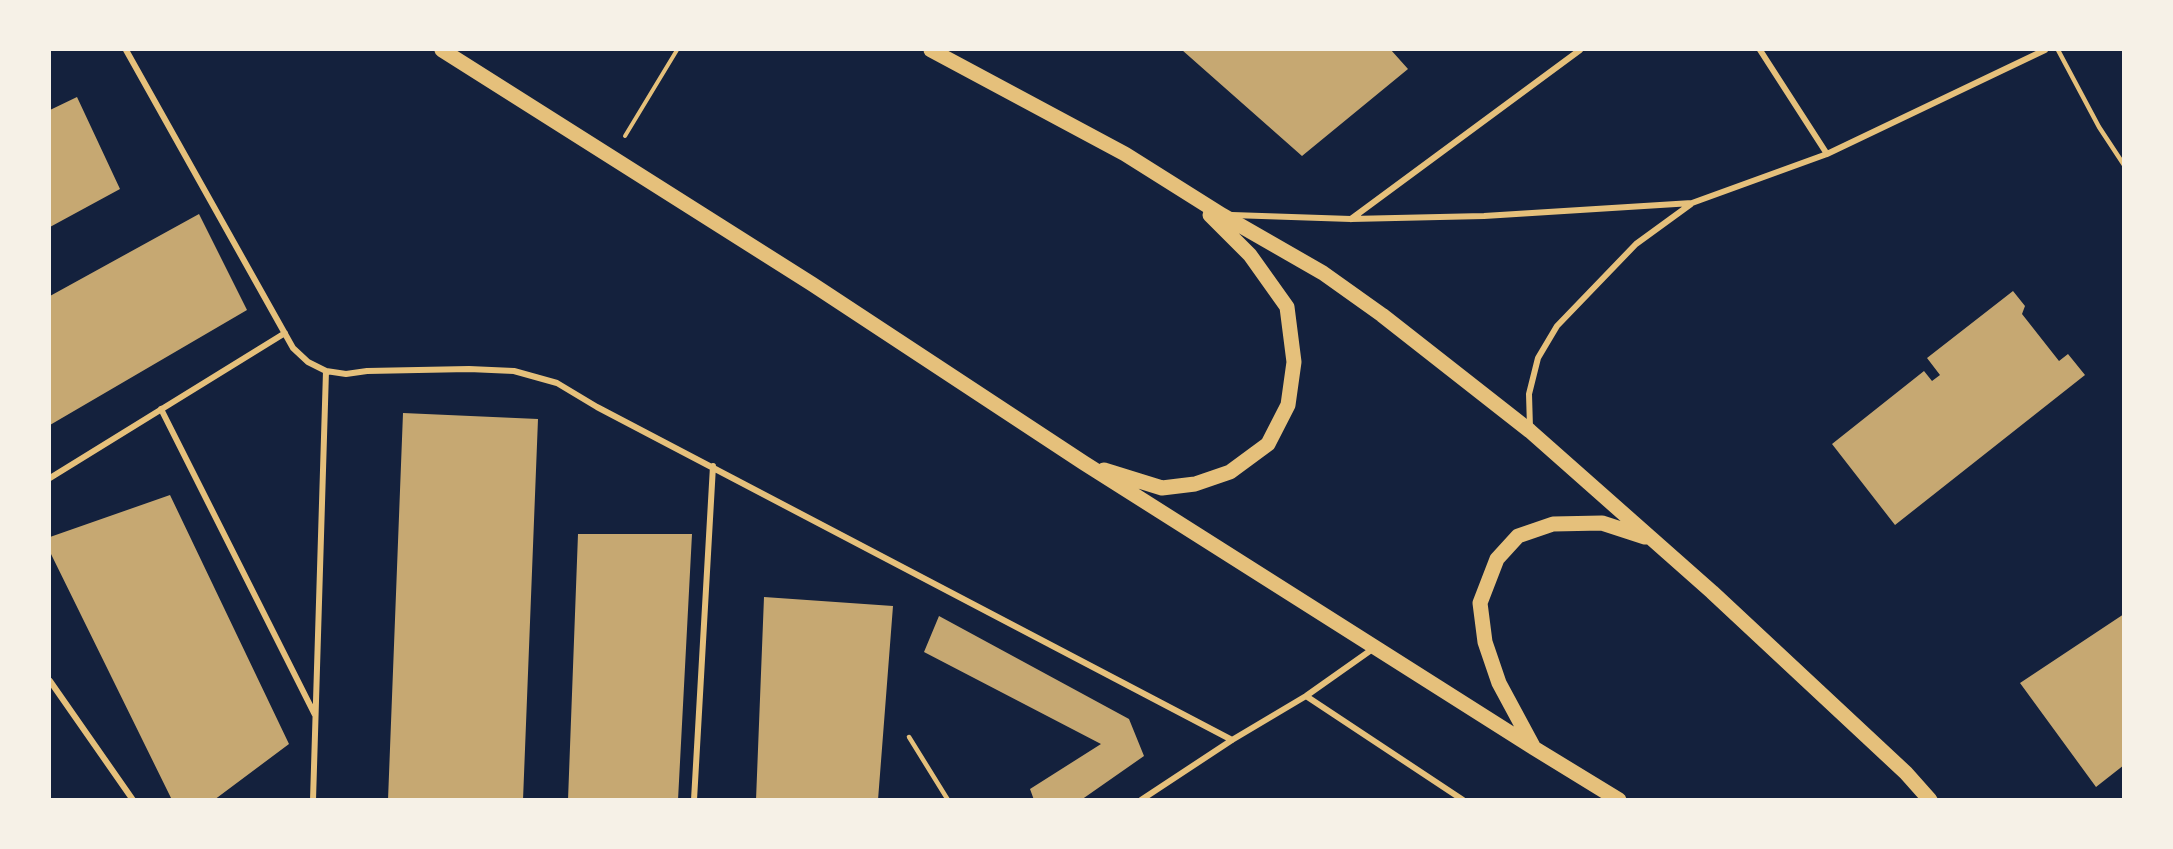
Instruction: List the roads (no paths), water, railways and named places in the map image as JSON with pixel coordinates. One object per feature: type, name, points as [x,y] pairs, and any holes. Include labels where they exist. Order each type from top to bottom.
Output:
[{"type":"main road","points":[[442,50],[812,284],[1084,464],[1619,800]]},
{"type":"main road","points":[[931,50],[1125,154],[1222,215],[1323,273],[1382,315],[1530,431],[1720,600],[1906,773],[1930,800]]},
{"type":"main road","points":[[1084,464],[1162,488],[1195,484],[1230,472],[1268,444],[1288,405],[1294,362],[1287,307],[1250,255],[1192,196]]},
{"type":"main road","points":[[1534,748],[1499,683],[1485,642],[1480,603],[1497,559],[1518,536],[1553,524],[1602,523],[1651,539]]},
{"type":"street","points":[[126,50],[293,348],[308,362],[326,371],[346,374],[367,371],[469,369],[514,371],[557,383],[597,407],[1232,740]]},
{"type":"street","points":[[1351,219],[1580,50]]},
{"type":"street","points":[[1760,50],[1827,154]]},
{"type":"street","points":[[1530,431],[1529,394],[1538,358],[1557,326],[1636,244],[1692,203],[1827,154],[2045,50]]},
{"type":"street","points":[[1222,215],[1351,219],[1484,216],[1692,203]]},
{"type":"street","points":[[50,478],[285,333]]},
{"type":"street","points":[[313,800],[326,371]]},
{"type":"street","points":[[162,409],[315,715]]},
{"type":"street","points":[[694,800],[713,466]]},
{"type":"street","points":[[1141,800],[1232,740],[1306,696],[1374,648]]},
{"type":"street","points":[[50,681],[133,800]]},
{"type":"street","points":[[1306,696],[1463,800]]},
{"type":"lane","points":[[2058,50],[2099,127],[2124,165]]},
{"type":"lane","points":[[909,737],[948,800]]}]
